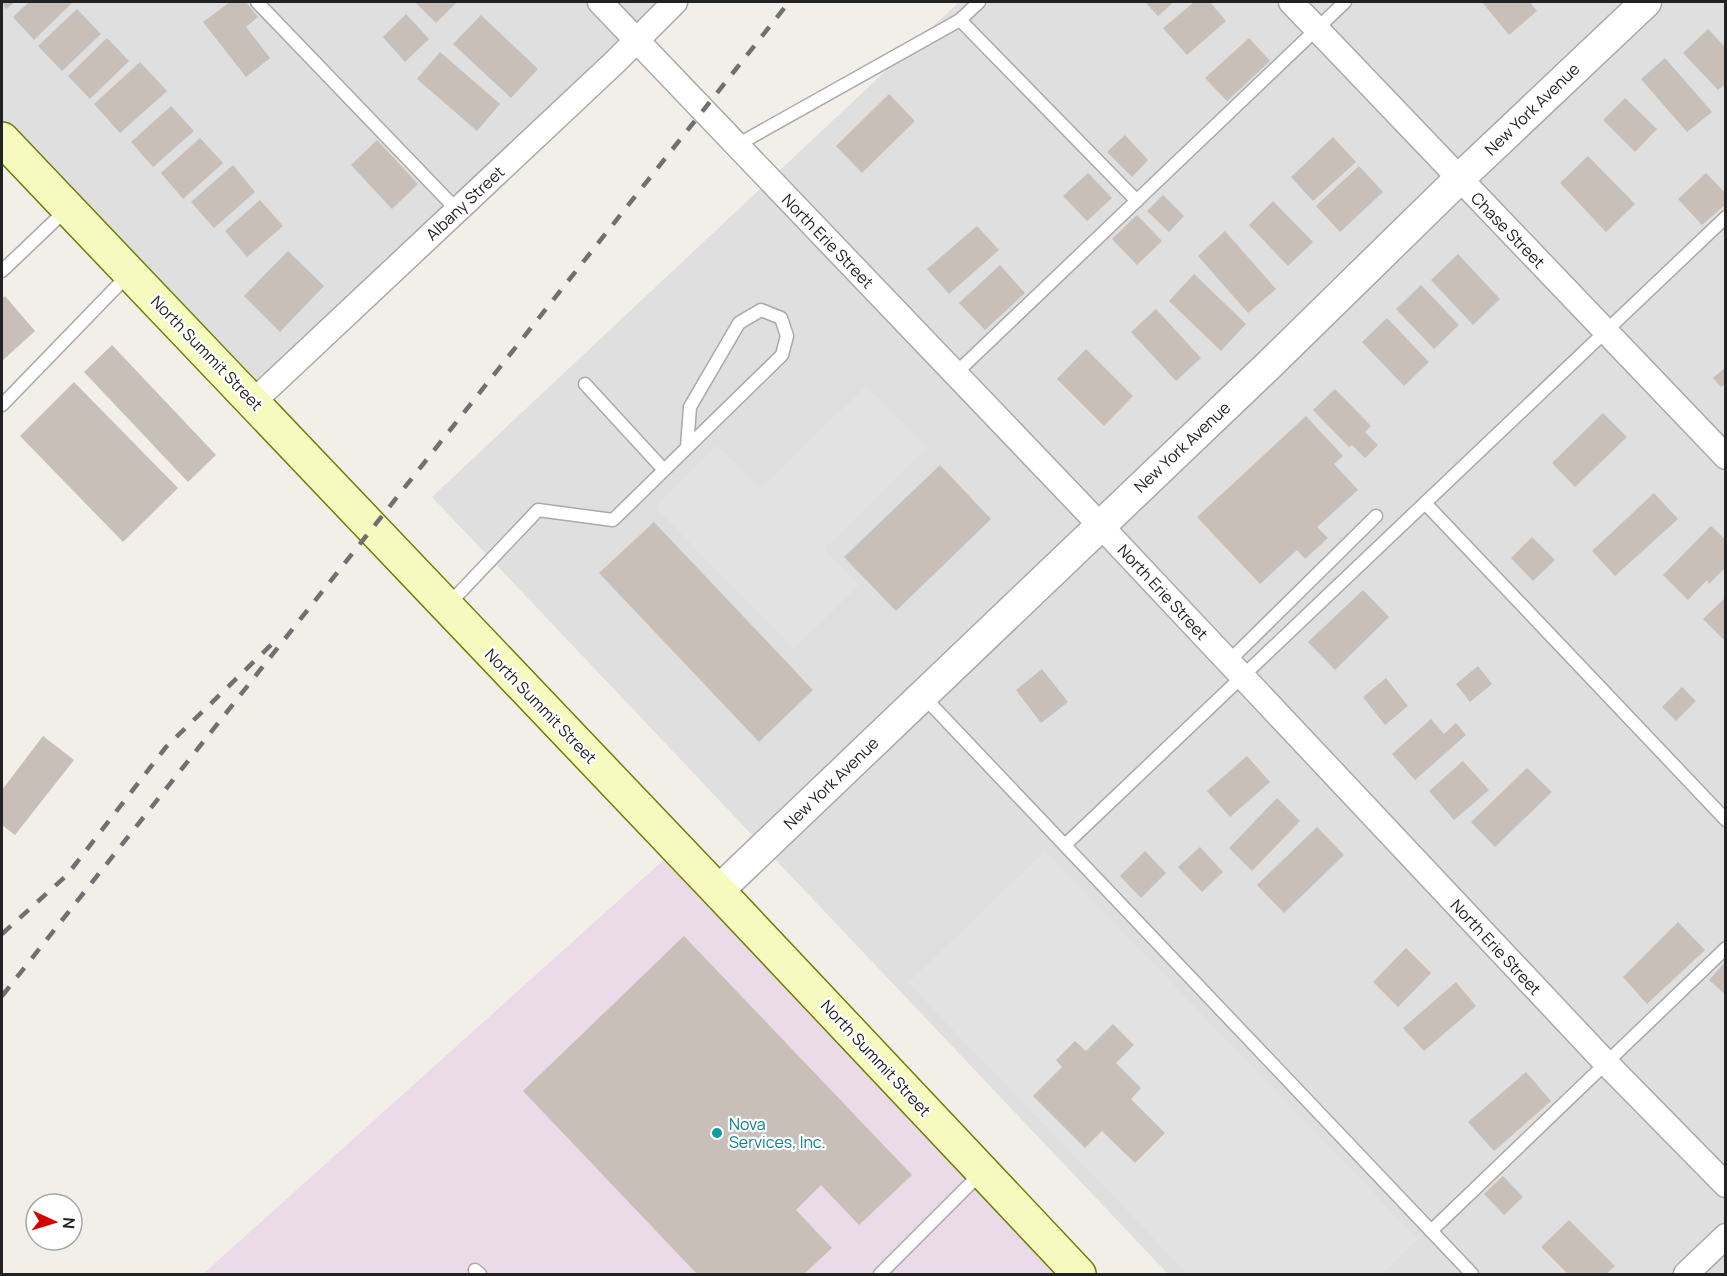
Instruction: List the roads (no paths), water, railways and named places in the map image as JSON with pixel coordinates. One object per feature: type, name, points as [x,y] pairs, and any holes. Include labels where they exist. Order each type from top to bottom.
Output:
[{"type":"main road","name":"North Summit Street","points":[[2,139],[718,891],[1079,1275]]},
{"type":"street","name":"North Erie Street","points":[[600,2],[1100,525],[1606,1063],[1725,1185]]},
{"type":"street","name":"Albany Street","points":[[253,402],[675,2]]},
{"type":"street","name":"Chase Street","points":[[1291,2],[1725,457]]},
{"type":"street","name":"New York Avenue","points":[[718,891],[1646,2]]},
{"type":"street","points":[[1686,1275],[1725,1236]]},
{"type":"lane","points":[[257,2],[457,210]]},
{"type":"lane","points":[[737,145],[960,20],[979,2]]},
{"type":"lane","points":[[955,374],[1345,2]]},
{"type":"lane","points":[[960,20],[1137,201]]},
{"type":"lane","points":[[2,271],[68,208]]},
{"type":"lane","points":[[1235,669],[1425,503],[1725,217]]},
{"type":"lane","points":[[2,405],[130,273]]},
{"type":"lane","points":[[446,607],[538,510],[613,520],[782,355],[787,336],[781,318],[761,310],[739,323],[690,407],[687,447]]},
{"type":"lane","points":[[585,384],[664,470]]},
{"type":"lane","points":[[1425,503],[1725,820]]},
{"type":"lane","points":[[1065,845],[1235,669],[1376,516]]},
{"type":"lane","points":[[923,695],[1472,1275]]},
{"type":"lane","points":[[1431,1231],[1725,948]]},
{"type":"lane","points":[[880,1275],[982,1172]]},
{"type":"railway","points":[[2,996],[789,2]]},
{"type":"railway","points":[[2,934],[67,875],[166,747],[272,644]]},
{"type":"place","name":"Nova Services, Inc.","points":[[717,1133]]}]
